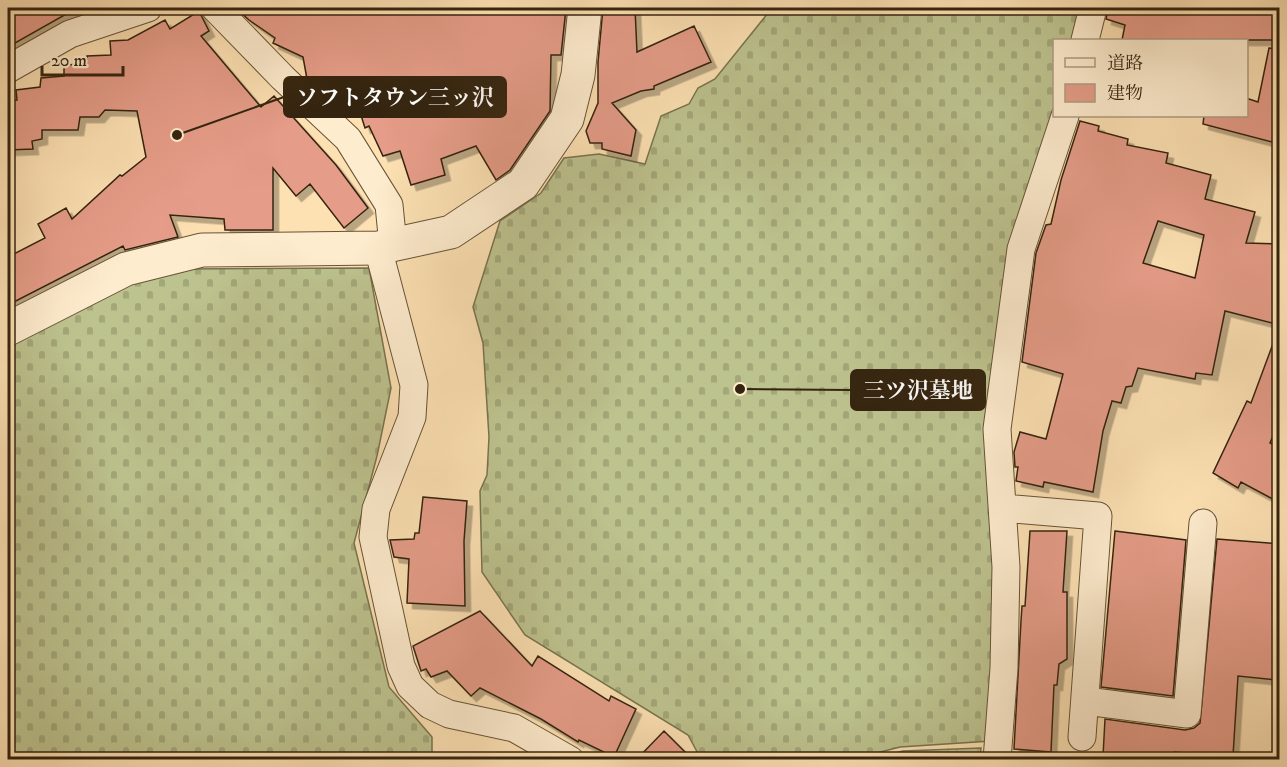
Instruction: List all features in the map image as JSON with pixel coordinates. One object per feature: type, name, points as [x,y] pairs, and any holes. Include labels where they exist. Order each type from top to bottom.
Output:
[{"type":"street","points":[[8,69],[70,34],[148,8]]},
{"type":"street","points":[[215,8],[283,78],[348,139],[389,205],[385,247],[414,385],[412,417],[376,509],[373,537],[401,666],[410,686],[430,705],[449,714],[514,728],[570,759]]},
{"type":"street","points":[[8,328],[126,269],[202,250],[385,247],[451,232],[523,184],[567,119],[578,75],[585,8]]},
{"type":"street","points":[[1085,39],[1093,8]]},
{"type":"street","points":[[997,759],[1006,590],[997,429],[1021,249],[1065,117]]},
{"type":"street","points":[[1003,508],[1098,516],[1082,737]]},
{"type":"street","points":[[1086,701],[1187,714],[1203,523]]},
{"type":"green space","points":[[772,8],[1086,8],[1077,39],[1053,39],[1053,116],[997,509],[991,741],[900,747],[853,759],[701,759],[688,735],[525,635],[482,572],[480,491],[487,475],[489,437],[483,343],[473,307],[500,221],[541,193],[564,158],[599,154],[645,164],[661,116],[689,104],[698,88],[715,79]]},
{"type":"green space","points":[[369,268],[391,388],[377,456],[354,543],[389,687],[432,737],[432,759],[8,760],[8,345],[142,278],[183,269]]},
{"type":"green space","points":[[981,748],[980,759],[873,759],[903,751]]},
{"type":"building","points":[[8,8],[77,8],[8,47]]},
{"type":"building","points":[[236,8],[566,8],[561,55],[551,55],[550,111],[510,170],[496,180],[476,146],[441,159],[445,175],[411,185],[400,151],[383,156],[369,126],[365,128],[358,106],[346,105],[340,95],[329,99],[307,79],[303,57],[273,43],[275,38]]},
{"type":"building","points":[[603,8],[635,8],[637,52],[694,26],[711,62],[654,86],[654,89],[641,91],[612,103],[636,130],[631,156],[602,149],[602,143],[590,143],[586,131],[598,103],[598,62]]},
{"type":"building","points":[[1108,8],[1280,8],[1280,40],[1122,39],[1125,25],[1106,19]]},
{"type":"building","points":[[199,11],[209,31],[201,36],[261,107],[274,96],[336,165],[368,208],[344,228],[310,184],[296,196],[273,168],[273,230],[225,230],[224,219],[170,215],[178,237],[125,250],[123,246],[8,305],[8,257],[45,238],[38,224],[66,208],[72,219],[120,175],[122,176],[146,157],[137,111],[105,110],[99,117],[80,117],[78,130],[42,130],[42,139],[32,141],[33,149],[8,150],[8,101],[17,100],[16,90],[40,87],[41,78],[64,76],[64,65],[87,64],[87,56],[111,55],[110,41],[128,40],[165,20],[170,29]]},
{"type":"building","points":[[1269,48],[1280,49],[1280,144],[1203,124],[1204,117],[1248,117],[1248,99],[1258,102]]},
{"type":"building","points":[[1080,121],[1099,126],[1098,131],[1128,139],[1127,145],[1168,153],[1166,163],[1211,175],[1205,199],[1255,212],[1246,243],[1280,244],[1280,325],[1225,311],[1212,375],[1196,373],[1195,379],[1138,368],[1132,386],[1126,387],[1121,403],[1112,401],[1103,431],[1093,492],[1044,482],[1043,487],[1016,481],[1018,467],[1015,467],[1014,452],[1020,432],[1046,439],[1063,374],[1022,362],[1036,253],[1046,225],[1051,224],[1061,180]],"holes":[[[1158,221],[1204,235],[1195,278],[1143,263]]]},
{"type":"building","points":[[1277,333],[1280,333],[1280,419],[1270,443],[1280,448],[1280,503],[1241,482],[1238,488],[1213,473],[1247,401],[1251,403]]},
{"type":"building","points":[[423,497],[467,501],[464,541],[465,606],[407,603],[409,559],[394,557],[390,540],[414,539],[415,533],[419,533]]},
{"type":"building","points":[[1030,531],[1067,531],[1063,592],[1067,592],[1067,659],[1059,664],[1057,685],[1054,685],[1051,752],[1014,749],[1022,606],[1025,606]]},
{"type":"building","points":[[1115,531],[1186,540],[1173,696],[1101,687]]},
{"type":"building","points":[[1217,539],[1280,544],[1280,673],[1276,673],[1276,680],[1238,676],[1233,756],[1174,752],[1173,759],[1103,756],[1105,719],[1185,730],[1194,728],[1200,723]]},
{"type":"building","points":[[480,611],[532,666],[538,656],[609,701],[611,696],[636,709],[614,757],[579,740],[578,742],[541,719],[480,688],[471,696],[447,671],[431,677],[426,669],[421,671],[413,646]]},
{"type":"building","points":[[664,731],[692,759],[637,759]]},
{"type":"place","name":"ソフトタウン三ッ沢","points":[[177,135]]},
{"type":"place","name":"三ツ沢墓地","points":[[740,389]]}]
